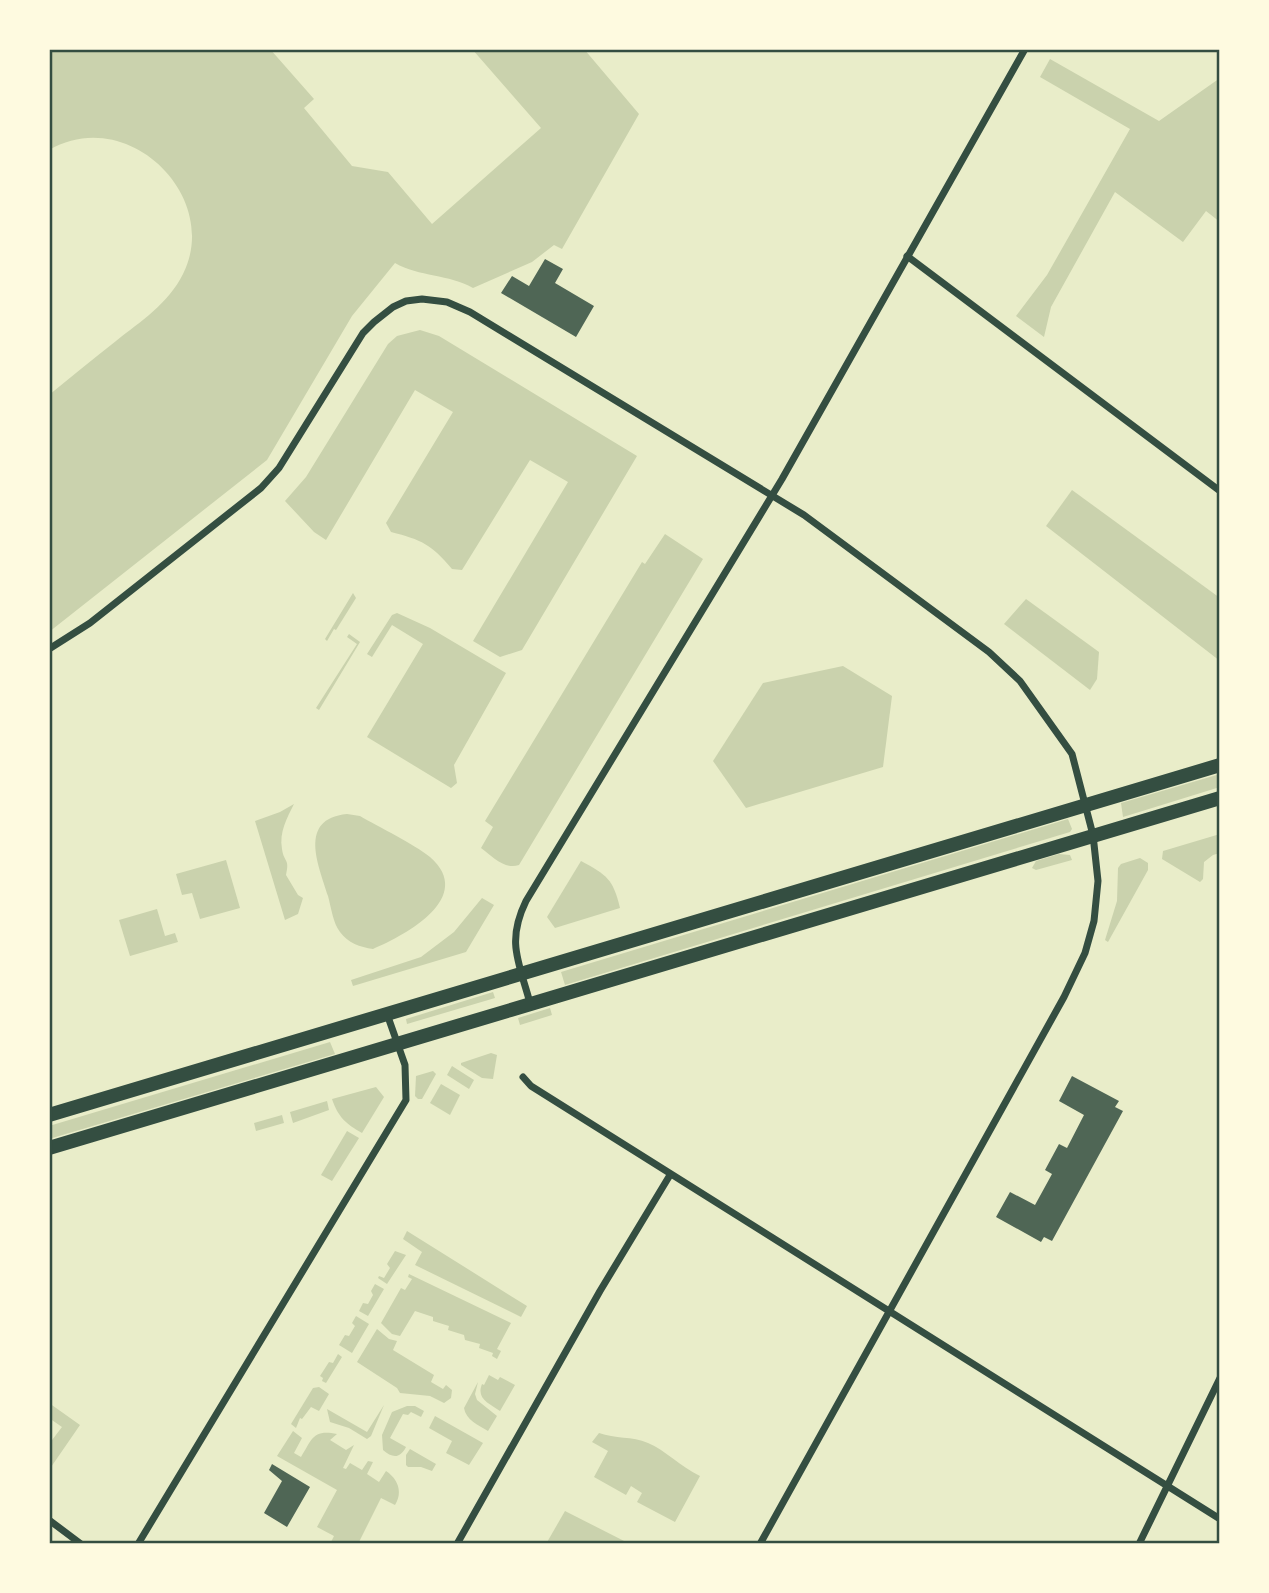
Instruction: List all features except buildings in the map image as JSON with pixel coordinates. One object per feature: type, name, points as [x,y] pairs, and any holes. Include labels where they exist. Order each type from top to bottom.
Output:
[{"type":"main road","points":[[49,1115],[1220,765]]},
{"type":"main road","points":[[49,1148],[1220,799]]},
{"type":"street","points":[[530,1003],[514,941],[514,930],[526,901],[772,494],[1025,49]]},
{"type":"street","points":[[907,256],[1220,491]]},
{"type":"street","points":[[49,649],[90,623],[261,488],[279,468],[363,333],[393,307],[406,301],[422,299],[447,302],[470,312],[772,494],[833,535],[989,652],[1020,681],[1072,754],[1086,805],[1093,835],[1098,881],[1094,921],[1085,953],[1064,997],[887,1311],[760,1544]]},
{"type":"street","points":[[138,1544],[406,1100],[404,1065],[387,1014]]},
{"type":"street","points":[[523,1077],[531,1086],[670,1175],[1220,1519]]},
{"type":"street","points":[[457,1544],[600,1291],[670,1175]]},
{"type":"street","points":[[1139,1544],[1220,1378]]},
{"type":"street","points":[[49,1520],[81,1544]]},
{"type":"green space","points":[[49,49],[270,49],[314,99],[304,108],[352,166],[388,172],[432,224],[541,128],[472,49],[584,49],[639,114],[562,249],[554,245],[532,262],[473,288],[395,263],[352,316],[267,460],[49,632],[49,395],[162,303],[183,274],[192,244],[189,215],[178,188],[160,166],[136,148],[108,139],[79,139],[49,150]]},
{"type":"green space","points":[[1050,59],[1159,121],[1220,78],[1220,222],[1206,211],[1183,242],[1115,192],[1051,307],[1044,337],[1016,316],[1047,275],[1130,129],[1040,77]]},
{"type":"green space","points":[[420,330],[439,336],[637,456],[522,650],[500,657],[473,641],[568,482],[530,460],[462,570],[452,569],[432,548],[391,532],[386,523],[453,412],[415,390],[326,540],[314,532],[285,501],[306,477],[388,344],[397,336]]},
{"type":"green space","points":[[1072,490],[1220,598],[1220,661],[1046,526]]},
{"type":"green space","points":[[665,534],[703,559],[519,865],[503,864],[481,848],[493,827],[485,821],[642,562],[645,564]]},
{"type":"green space","points":[[353,593],[356,598],[327,641],[325,639]]},
{"type":"green space","points":[[1026,599],[1099,652],[1097,679],[1090,690],[1004,624]]},
{"type":"green space","points":[[397,613],[430,628],[506,673],[454,765],[457,783],[451,788],[367,737],[423,644],[392,625],[372,657],[367,654],[392,615]]},
{"type":"green space","points":[[349,634],[360,642],[319,710],[316,708],[357,644],[347,637]]},
{"type":"green space","points":[[843,666],[892,696],[883,767],[746,808],[713,761],[763,683]]},
{"type":"green space","points":[[1220,774],[1220,787],[1123,817],[1121,803]]},
{"type":"green space","points":[[294,804],[284,825],[281,843],[287,863],[286,875],[298,895],[303,898],[298,914],[285,920],[255,821]]},
{"type":"green space","points":[[347,814],[360,816],[430,857],[442,872],[445,886],[441,900],[431,913],[402,934],[373,949],[351,942],[338,928],[317,858],[315,846],[322,825],[331,818]]},
{"type":"green space","points":[[1068,819],[1072,829],[1070,832],[565,985],[561,972]]},
{"type":"green space","points":[[1220,834],[1220,853],[1204,862],[1203,879],[1200,882],[1162,859],[1163,851]]},
{"type":"green space","points":[[1059,854],[1070,855],[1072,860],[1036,870],[1032,868],[1036,861]]},
{"type":"green space","points":[[1140,858],[1148,863],[1148,870],[1108,942],[1105,940],[1117,901],[1118,868],[1121,864]]},
{"type":"green space","points":[[226,860],[240,908],[200,919],[192,893],[182,895],[176,874]]},
{"type":"green space","points":[[581,861],[608,879],[615,890],[620,908],[555,928],[547,917]]},
{"type":"green space","points":[[482,898],[494,905],[466,952],[353,986],[351,980],[421,957],[454,932]]},
{"type":"green space","points":[[157,909],[165,936],[175,933],[178,942],[130,956],[119,920]]},
{"type":"green space","points":[[493,992],[495,998],[407,1024],[406,1019]]},
{"type":"green space","points":[[550,1008],[552,1015],[520,1025],[518,1018]]},
{"type":"green space","points":[[330,1042],[335,1054],[49,1139],[49,1126]]},
{"type":"green space","points":[[491,1053],[497,1055],[493,1079],[482,1078],[461,1065],[461,1063]]},
{"type":"green space","points":[[452,1066],[474,1080],[469,1089],[447,1075]]},
{"type":"green space","points":[[433,1071],[436,1074],[422,1099],[418,1099],[415,1096],[416,1076]]},
{"type":"green space","points":[[441,1084],[460,1095],[450,1115],[430,1103]]},
{"type":"green space","points":[[376,1087],[384,1097],[362,1133],[343,1119],[332,1099]]},
{"type":"green space","points":[[327,1101],[329,1110],[293,1123],[290,1112]]},
{"type":"green space","points":[[282,1115],[284,1123],[256,1131],[254,1123]]},
{"type":"green space","points":[[347,1131],[359,1138],[332,1181],[321,1175]]},
{"type":"green space","points":[[407,1231],[527,1306],[521,1317],[415,1265],[422,1252],[403,1239]]},
{"type":"green space","points":[[395,1251],[406,1255],[387,1284],[378,1278],[384,1278],[390,1268],[387,1264]]},
{"type":"green space","points":[[409,1274],[511,1323],[497,1349],[501,1351],[497,1359],[492,1356],[493,1353],[479,1348],[480,1344],[465,1340],[464,1335],[448,1330],[449,1326],[415,1311],[400,1336],[392,1334],[381,1323],[401,1288],[405,1290],[412,1279],[408,1277]]},
{"type":"green space","points":[[375,1284],[384,1289],[368,1316],[359,1311],[363,1303],[368,1304]]},
{"type":"green space","points":[[356,1316],[369,1324],[352,1353],[339,1345],[355,1326],[352,1323]]},
{"type":"green space","points":[[377,1329],[389,1339],[397,1341],[393,1350],[434,1375],[431,1382],[443,1389],[446,1385],[452,1390],[451,1398],[444,1403],[430,1396],[400,1393],[397,1388],[357,1362]]},
{"type":"green space","points":[[338,1354],[342,1357],[326,1383],[322,1381],[320,1376]]},
{"type":"green space","points":[[489,1375],[515,1385],[500,1411],[482,1397],[482,1384],[484,1385]]},
{"type":"green space","points":[[478,1382],[475,1394],[477,1400],[497,1416],[488,1431],[470,1419],[464,1408]]},
{"type":"green space","points":[[319,1387],[329,1394],[319,1411],[311,1407],[302,1419],[300,1418],[296,1428],[291,1424],[313,1388]]},
{"type":"green space","points":[[49,1403],[80,1425],[49,1470],[49,1444],[62,1427],[49,1418]]},
{"type":"green space","points":[[384,1405],[371,1436],[367,1439],[349,1428],[330,1422],[327,1409],[367,1432]]},
{"type":"green space","points":[[415,1406],[424,1411],[421,1417],[411,1412],[408,1415],[403,1414],[390,1438],[406,1447],[401,1454],[393,1456],[383,1450],[382,1435],[392,1412]]},
{"type":"green space","points":[[435,1416],[483,1443],[469,1465],[446,1453],[452,1441],[429,1428]]},
{"type":"green space","points":[[293,1431],[302,1438],[294,1453],[301,1457],[314,1437],[322,1433],[337,1434],[330,1440],[346,1450],[354,1445],[343,1468],[346,1469],[350,1463],[362,1470],[368,1461],[373,1462],[367,1474],[379,1482],[386,1471],[394,1478],[399,1491],[395,1505],[381,1498],[358,1544],[330,1544],[334,1536],[317,1527],[337,1490],[277,1456]]},
{"type":"green space","points":[[599,1433],[648,1443],[700,1476],[675,1522],[637,1502],[642,1493],[631,1486],[626,1495],[594,1477],[608,1451],[592,1442]]},
{"type":"green space","points":[[410,1449],[436,1464],[432,1471],[406,1465],[406,1455]]},
{"type":"green space","points":[[565,1511],[630,1544],[546,1544]]}]
